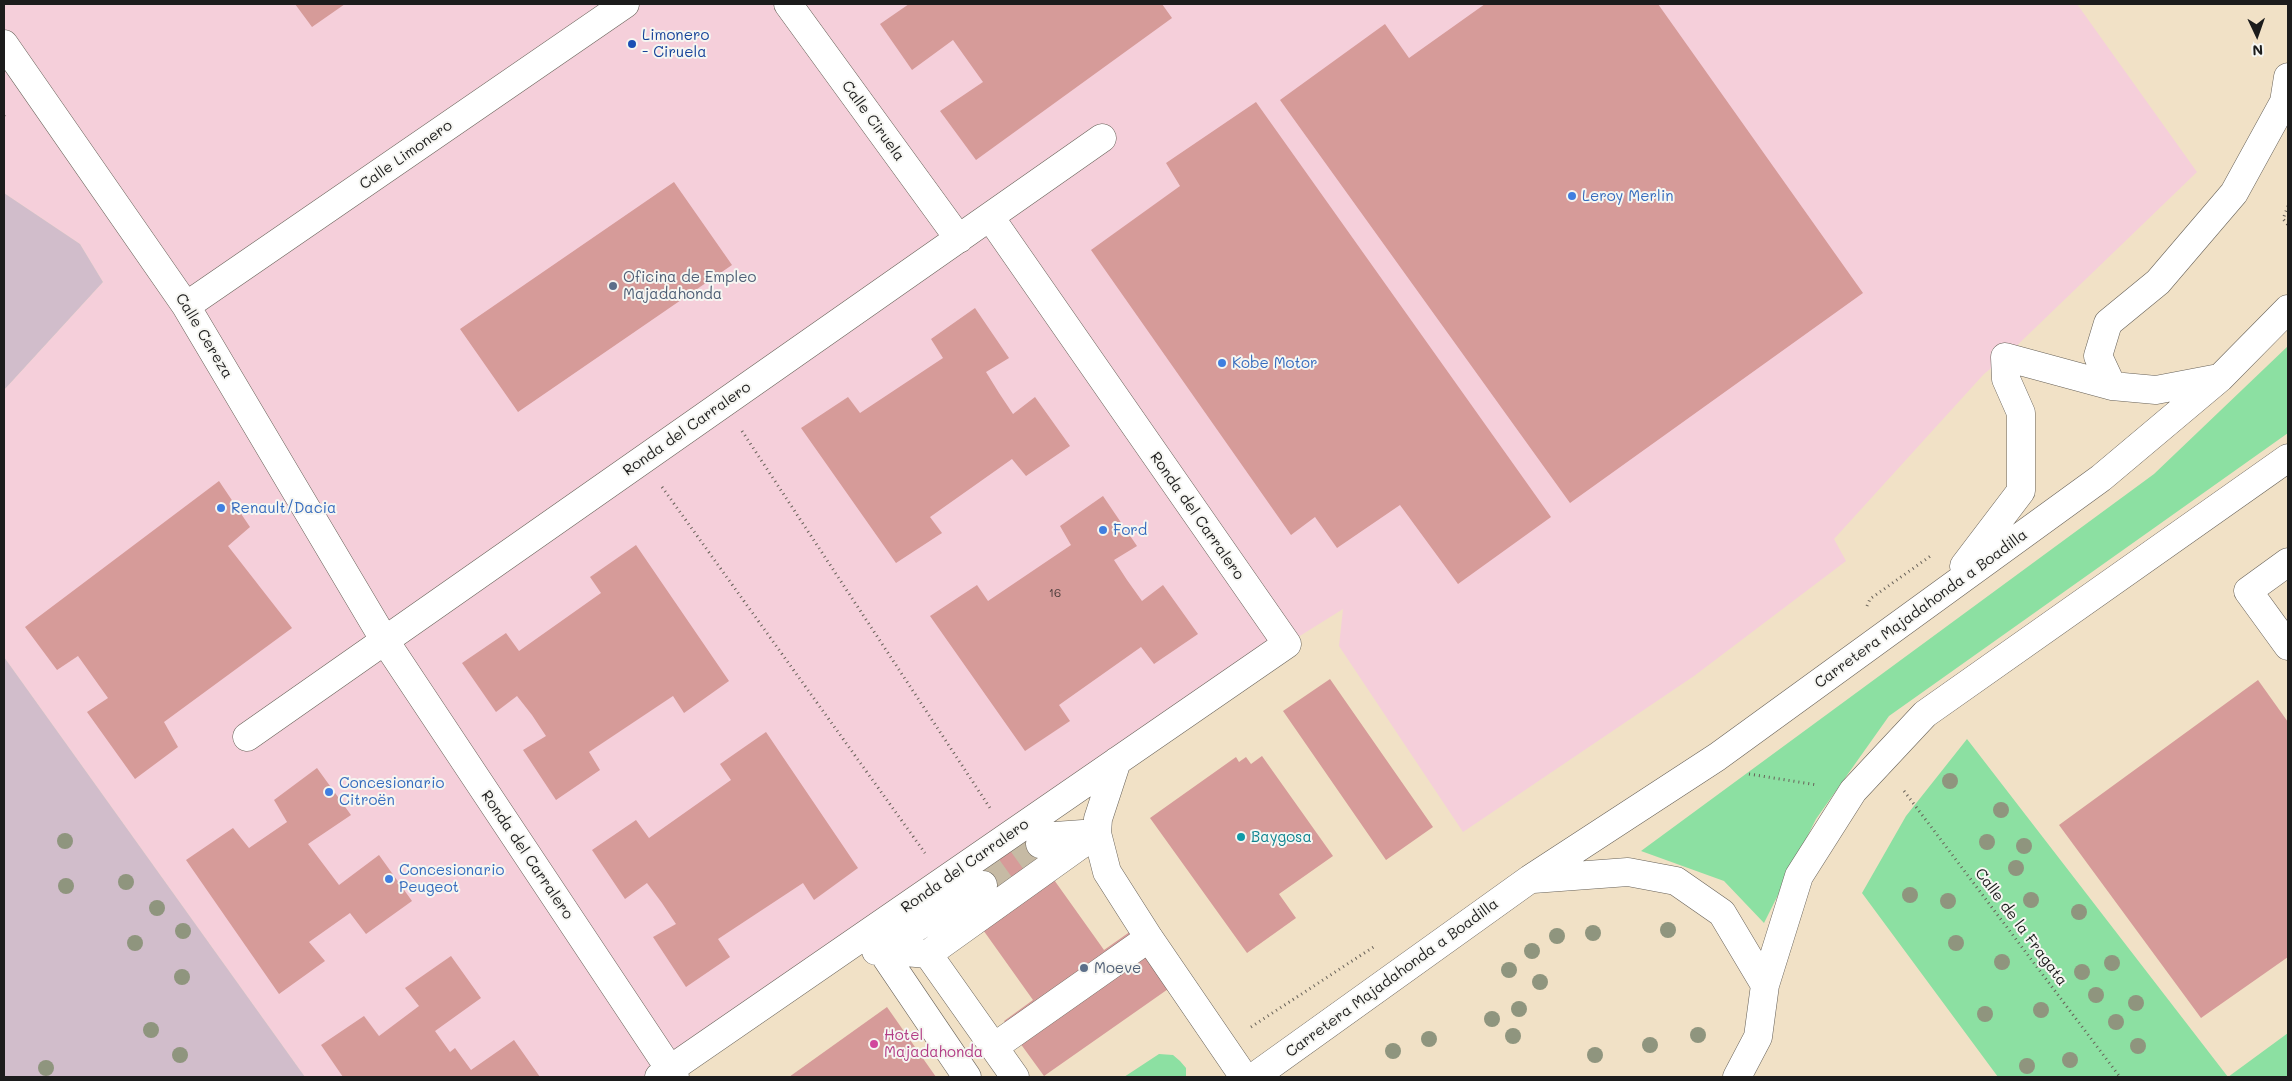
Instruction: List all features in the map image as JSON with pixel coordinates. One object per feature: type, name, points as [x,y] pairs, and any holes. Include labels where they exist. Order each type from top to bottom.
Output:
[{"type":"street","name":"Calle Limonero","points":[[186,306],[625,4]]},
{"type":"street","name":"Calle Ciruela","points":[[788,4],[959,239]]},
{"type":"street","name":"Calle Cereza","points":[[4,44],[186,306],[385,641]]},
{"type":"street","points":[[2112,386],[2098,356],[2108,323],[2158,282],[2234,193],[2284,102],[2288,77]]},
{"type":"street","name":"Ronda del Carralero","points":[[247,737],[1102,138]]},
{"type":"street","name":"Ronda del Carralero","points":[[385,641],[677,1072],[814,970],[1287,644],[990,217]]},
{"type":"street","name":"Carretera Majadahonda a Boadilla","points":[[1254,1077],[1530,879],[1717,758],[2101,478],[2220,378],[2288,309]]},
{"type":"street","points":[[1947,589],[2021,491],[2022,413],[2006,379],[2005,357],[2112,386],[2156,390],[2220,378]]},
{"type":"street","points":[[1737,1077],[1758,1037],[1765,985],[1799,876],[1852,791],[1925,714],[2288,458]]},
{"type":"street","points":[[2288,562],[2248,591],[2288,646]]},
{"type":"street","points":[[1117,761],[1098,819],[1097,833],[1108,872],[1149,938],[1244,1077]]},
{"type":"street","points":[[1040,844],[1056,836],[1097,833]]},
{"type":"street","points":[[1016,1077],[928,954],[1097,833]]},
{"type":"street","points":[[1530,879],[1628,872],[1676,881],[1722,913],[1765,985]]},
{"type":"street","points":[[967,1077],[881,950],[983,884]]},
{"type":"street","points":[[994,1047],[1149,938]]},
{"type":"street","name":"Ronda del Carralero","points":[[814,970],[881,950],[928,954]]},
{"type":"path","points":[[2288,206],[2283,219],[2288,225]]},
{"type":"path","points":[[724,403],[1008,836]]},
{"type":"path","points":[[643,460],[944,880]]},
{"type":"path","points":[[1862,614],[1870,599],[1935,553]]},
{"type":"path","points":[[1717,758],[1726,771],[1852,791]]},
{"type":"path","name":"Calle de la Fragata","points":[[1904,791],[2120,1077]]},
{"type":"path","points":[[1222,1046],[1380,943]]},
{"type":"shaded area","points":[[4,4],[2077,4],[2197,172],[2005,357],[1984,374],[1834,539],[1846,561],[1694,676],[1463,832],[1339,646],[1343,609],[1287,644],[675,1077],[305,1077],[4,657],[4,390],[103,282],[80,244],[4,193]]},
{"type":"shaded area","points":[[4,193],[80,244],[103,282],[4,390]]},
{"type":"shaded area","points":[[4,657],[305,1077],[4,1077]]},
{"type":"green space","points":[[2288,346],[2288,433],[1889,716],[1816,819],[1764,923],[1724,881],[1641,851],[2154,474]]},
{"type":"green space","points":[[1967,739],[2228,1077],[1998,1077],[1862,893],[1906,816]]},
{"type":"green space","points":[[2288,1033],[2288,1077],[2228,1077]]},
{"type":"green space","points":[[1159,1054],[1173,1055],[1186,1068],[1186,1077],[1124,1077]]},
{"type":"building","points":[[295,4],[345,4],[312,27]]},
{"type":"building","points":[[909,4],[1162,4],[1172,18],[976,160],[940,111],[983,82],[953,40],[912,70],[880,24]]},
{"type":"building","name":"Leroy Merlin","points":[[1485,4],[1658,4],[1863,293],[1570,503],[1280,100],[1385,24],[1409,58]]},
{"type":"building","points":[[1256,102],[1551,517],[1458,584],[1400,505],[1337,548],[1315,517],[1291,535],[1091,250],[1180,186],[1166,163]]},
{"type":"building","name":"Oficina de Empleo Majadahonda","points":[[674,182],[732,265],[518,412],[460,329]]},
{"type":"building","points":[[975,308],[1009,358],[986,372],[1013,414],[1035,397],[1070,446],[1026,476],[1012,459],[930,517],[942,533],[896,563],[801,428],[848,397],[860,413],[943,358],[931,339]]},
{"type":"building","points":[[219,481],[250,527],[228,546],[292,628],[164,722],[178,747],[135,779],[87,712],[108,698],[78,656],[57,670],[25,627]]},
{"type":"building","points":[[1103,496],[1137,546],[1114,560],[1127,580],[1142,601],[1163,585],[1198,634],[1154,664],[1141,647],[1059,705],[1070,721],[1025,751],[930,616],[977,585],[988,601],[1071,545],[1060,526]]},
{"type":"building","points":[[636,545],[729,681],[684,713],[673,696],[589,752],[600,770],[556,800],[523,750],[546,736],[532,715],[517,696],[496,712],[462,663],[506,633],[519,651],[601,593],[590,577]]},
{"type":"building","points":[[1330,679],[1433,827],[1386,860],[1283,711]]},
{"type":"building","points":[[2258,680],[2288,722],[2288,957],[2201,1018],[2059,825]]},
{"type":"building","points":[[766,732],[858,868],[814,900],[803,883],[718,939],[730,957],[686,987],[653,937],[676,924],[662,903],[647,883],[625,899],[592,850],[636,820],[649,838],[731,780],[720,764]]},
{"type":"building","name":"Baygosa","points":[[1262,756],[1333,856],[1279,894],[1296,918],[1247,953],[1150,818],[1236,757],[1239,762],[1246,757],[1251,764]]},
{"type":"building","points":[[317,768],[351,815],[308,844],[339,885],[379,855],[412,901],[366,934],[350,913],[309,942],[325,961],[279,994],[186,860],[233,828],[249,848],[287,822],[274,800]]},
{"type":"building","points":[[1034,835],[1046,853],[989,893],[976,875]]},
{"type":"building","name":"Moeve","points":[[1052,877],[1104,950],[1131,931],[1171,987],[1044,1076],[1004,1021],[1033,1000],[981,927]]},
{"type":"building","points":[[451,956],[481,998],[435,1031],[450,1052],[455,1048],[471,1070],[514,1040],[540,1077],[343,1077],[321,1045],[364,1016],[379,1036],[419,1006],[405,988]]},
{"type":"building","name":"Hotel Majadahonda","points":[[887,1007],[936,1077],[789,1077]]},
{"type":"tunnel","points":[[983,885],[1040,844]]},
{"type":"place","name":"Limonero - Ciruela","points":[[632,44]]},
{"type":"place","name":"Leroy Merlin","points":[[1572,196]]},
{"type":"place","name":"Oficina de Empleo Majadahonda","points":[[613,286]]},
{"type":"place","name":"Kobe Motor","points":[[1222,363]]},
{"type":"place","name":"Renault/Dacia","points":[[221,508]]},
{"type":"place","name":"Ford","points":[[1103,530]]},
{"type":"place","name":"Concesionario Citroën","points":[[329,792]]},
{"type":"place","name":"Baygosa","points":[[1241,837]]},
{"type":"place","name":"Concesionario Peugeot","points":[[389,879]]},
{"type":"place","name":"Moeve","points":[[1084,968]]},
{"type":"place","name":"Hotel Majadahonda","points":[[874,1044]]}]
